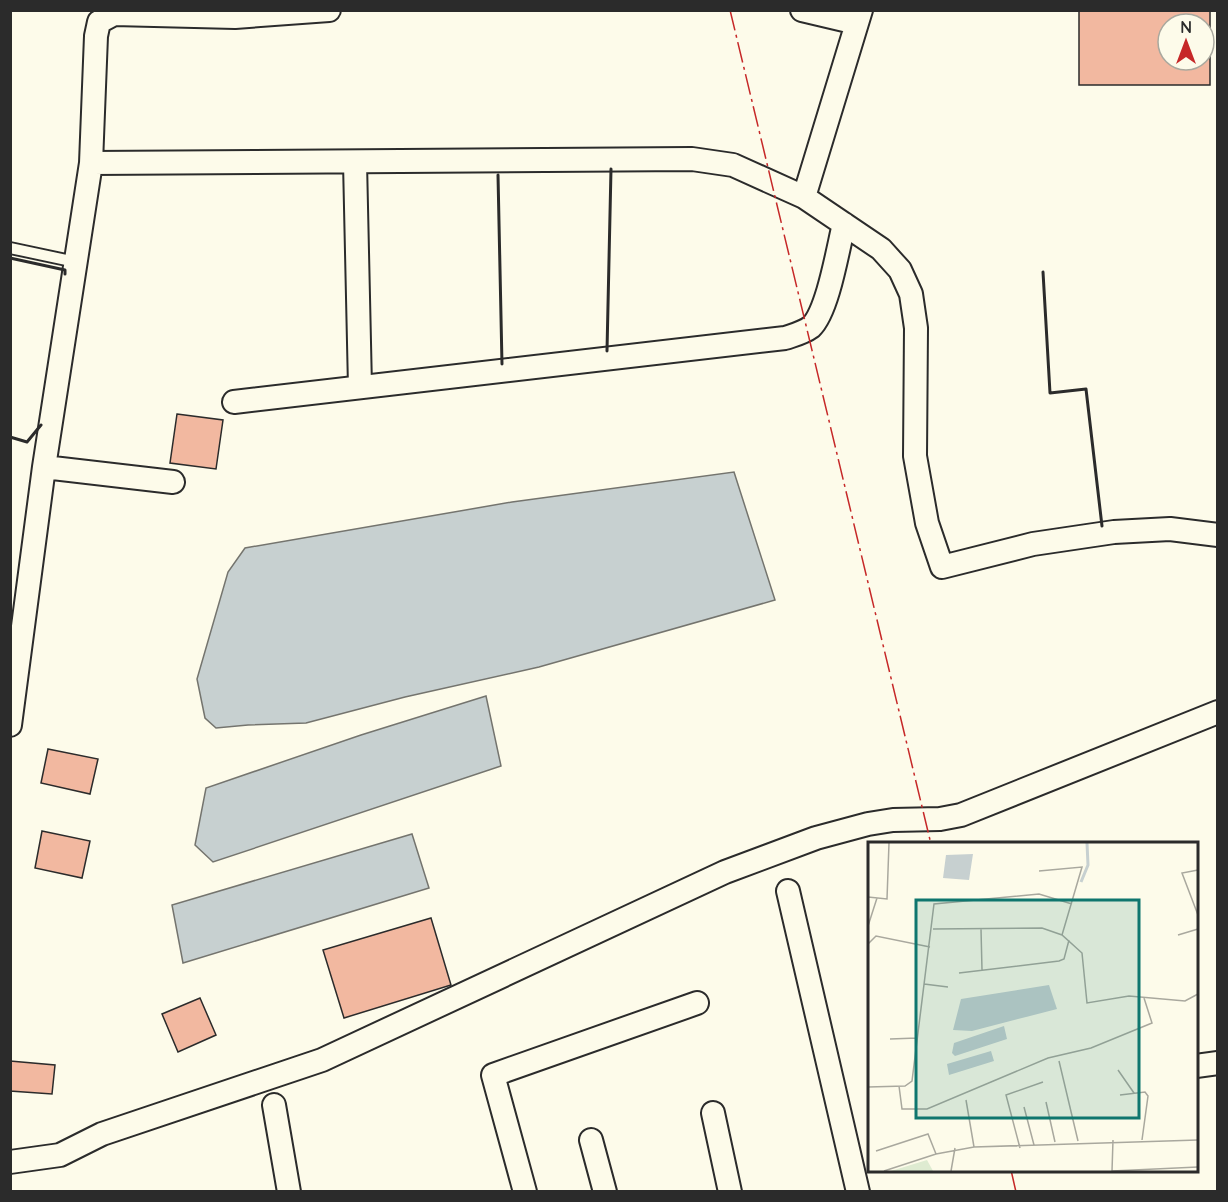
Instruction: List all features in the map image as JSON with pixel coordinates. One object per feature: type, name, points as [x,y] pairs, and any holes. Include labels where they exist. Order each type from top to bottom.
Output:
[{"type":"street","points":[[10,725],[44,467],[91,163],[96,36],[99,22],[114,14],[235,17],[329,10]]},
{"type":"street","points":[[802,10],[859,17],[804,197]]},
{"type":"street","points":[[91,163],[692,159],[733,165],[804,197],[881,249],[900,270],[910,294],[916,328],[915,456],[927,523],[942,567],[1033,544],[1114,532],[1170,529],[1218,535]]},
{"type":"street","points":[[355,162],[360,387]]},
{"type":"street","points":[[234,402],[785,338],[813,326],[827,296],[844,224]]},
{"type":"street","points":[[44,467],[173,482]]},
{"type":"street","points":[[10,1162],[60,1155],[102,1134],[322,1060],[725,872],[816,838],[893,820],[940,819],[961,815],[1218,712]]},
{"type":"street","points":[[788,891],[858,1191]]},
{"type":"street","points":[[525,1191],[493,1075],[697,1003]]},
{"type":"street","points":[[274,1105],[289,1191]]},
{"type":"street","points":[[713,1113],[730,1191]]},
{"type":"street","points":[[591,1140],[605,1191]]},
{"type":"lane","points":[[10,248],[76,262]]},
{"type":"shaded area","points":[[734,472],[775,600],[539,667],[405,697],[306,723],[216,728],[205,718],[197,679],[228,572],[245,548],[512,502]]},
{"type":"shaded area","points":[[486,696],[501,766],[213,862],[195,845],[206,788],[361,735]]},
{"type":"shaded area","points":[[412,834],[429,888],[183,963],[172,905]]},
{"type":"building","points":[[1079,10],[1210,10],[1210,12],[1156,12],[1156,72],[1210,72],[1210,85],[1079,85]]},
{"type":"building","points":[[177,414],[223,420],[216,469],[170,463]]},
{"type":"building","points":[[48,749],[98,759],[90,794],[41,783]]},
{"type":"building","points":[[42,831],[90,841],[82,878],[35,868]]},
{"type":"building","points":[[431,918],[451,985],[344,1018],[323,950]]},
{"type":"building","points":[[200,998],[216,1035],[178,1052],[162,1014]]},
{"type":"building","points":[[10,1061],[55,1065],[52,1094],[10,1091]]},
{"type":"wall","points":[[607,351],[611,169]]},
{"type":"wall","points":[[498,175],[502,364]]},
{"type":"wall","points":[[10,258],[65,270],[65,274]]},
{"type":"wall","points":[[1043,272],[1050,393],[1086,389],[1102,526]]},
{"type":"wall","points":[[10,437],[27,442],[41,425]]},
{"type":"power","points":[[730,10],[931,842]]},
{"type":"power","points":[[1011,1172],[1016,1192]]}]
